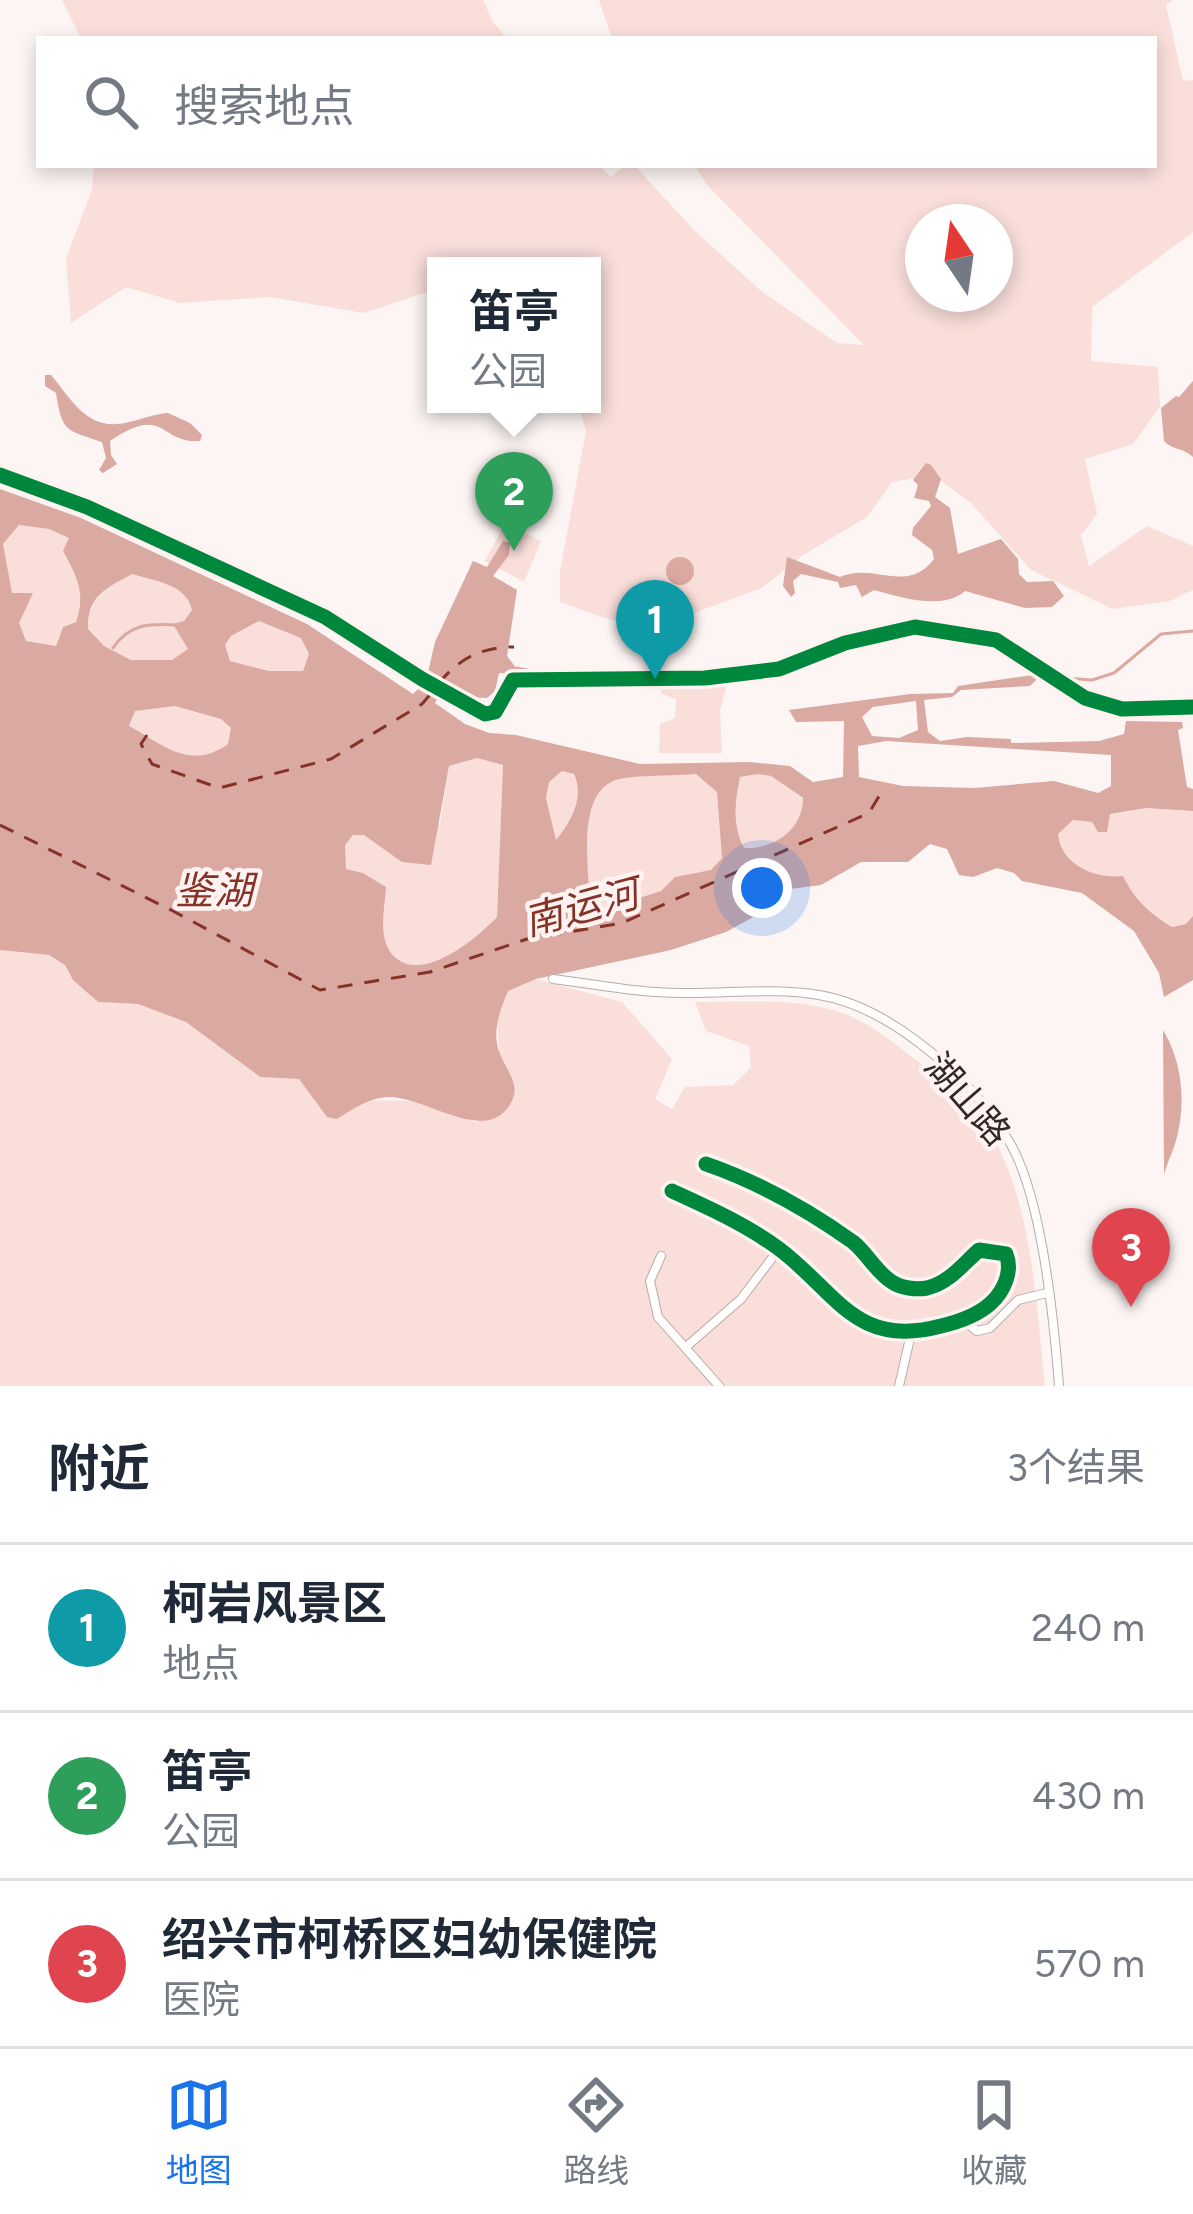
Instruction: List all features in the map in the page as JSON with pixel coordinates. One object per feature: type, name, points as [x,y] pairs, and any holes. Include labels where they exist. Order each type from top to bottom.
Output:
[{"type":"street","points":[[0,476],[87,507],[325,616],[485,714],[495,712],[513,680],[705,678],[779,669],[844,644],[915,627],[996,640],[1085,698],[1122,709],[1193,707]]},
{"type":"street","name":"湖山路","points":[[553,979],[674,993],[823,995],[870,1012],[946,1063],[1011,1144],[1029,1192],[1059,1386]]},
{"type":"street","points":[[672,1191],[741,1224],[779,1249],[848,1316],[911,1334],[963,1320],[992,1302],[1007,1280],[1006,1254],[979,1250],[949,1279],[926,1288],[905,1288],[888,1280],[856,1245],[795,1205],[739,1175],[706,1164]]},
{"type":"street","points":[[686,1346],[742,1299],[779,1249]]},
{"type":"street","points":[[661,1256],[650,1281],[658,1317],[719,1386]]},
{"type":"street","points":[[963,1320],[977,1331],[990,1328],[1018,1300],[1047,1293]]},
{"type":"street","points":[[899,1386],[911,1334]]},
{"type":"shaded area","points":[[62,0],[483,0],[505,36],[80,36]]},
{"type":"shaded area","points":[[599,0],[1172,0],[1166,5],[1183,81],[1193,80],[1193,232],[1092,307],[1091,361],[1158,367],[1160,407],[1133,444],[1085,459],[1097,514],[1081,535],[1089,566],[1147,526],[1193,546],[1193,590],[1170,601],[1113,609],[1031,570],[971,503],[933,475],[892,482],[867,517],[803,555],[762,588],[653,628],[604,618],[560,602],[560,571],[586,431],[581,413],[601,413],[601,257],[427,257],[427,292],[364,313],[270,297],[180,303],[126,287],[71,323],[66,259],[92,189],[94,168],[601,168],[611,177],[622,168],[637,168],[695,231],[761,291],[837,343],[864,345],[708,186],[696,168],[1157,168],[1157,36],[611,36]]},
{"type":"shaded area","points":[[505,523],[541,541],[524,582],[485,561]]},
{"type":"shaded area","points":[[19,525],[70,538],[63,552],[76,578],[80,602],[76,622],[63,627],[56,646],[26,641],[18,623],[32,593],[11,593],[3,544]]},
{"type":"shaded area","points":[[131,574],[168,585],[189,601],[192,609],[184,621],[189,649],[172,660],[131,660],[104,646],[88,630],[94,602]]},
{"type":"shaded area","points":[[259,621],[302,638],[309,654],[303,671],[269,671],[230,661],[225,645],[231,636]]},
{"type":"shaded area","points":[[728,680],[720,710],[722,753],[659,753],[660,724],[675,718],[676,700],[661,693],[661,685]]},
{"type":"shaded area","points":[[175,705],[221,719],[231,728],[228,744],[201,756],[189,755],[129,727],[135,711]]},
{"type":"shaded area","points":[[477,758],[503,765],[497,917],[447,956],[432,963],[403,962],[391,953],[385,939],[386,887],[346,869],[345,845],[353,835],[440,823],[449,766]]},
{"type":"shaded area","points":[[562,771],[575,775],[578,792],[571,818],[556,841],[546,798],[549,782]]},
{"type":"shaded area","points":[[697,774],[717,792],[722,857],[712,870],[675,877],[661,891],[601,910],[589,908],[587,834],[595,798],[620,779]]},
{"type":"shaded area","points":[[771,776],[803,799],[802,810],[784,836],[743,848],[736,813],[740,777]]},
{"type":"shaded area","points":[[1146,808],[1193,811],[1193,916],[1186,924],[1172,927],[1143,905],[1123,876],[1081,868],[1061,845],[1058,834],[1073,820],[1092,822],[1107,831],[1110,814]]},
{"type":"shaded area","points":[[0,950],[49,955],[65,965],[98,1002],[138,1004],[186,1022],[259,1077],[299,1079],[326,1096],[341,1099],[424,1103],[477,1123],[499,1053],[497,1017],[508,991],[536,979],[622,1002],[672,1059],[655,1099],[672,1109],[685,1087],[733,1085],[751,1068],[749,1046],[706,1031],[695,1002],[788,1002],[853,1017],[963,1097],[1004,1158],[1026,1233],[1045,1386],[0,1386]]},
{"type":"water","points":[[45,375],[51,375],[92,419],[115,424],[168,413],[190,423],[202,435],[200,441],[142,425],[110,441],[117,464],[103,473],[99,470],[106,458],[102,442],[68,428],[56,393],[45,386]]},
{"type":"water","points":[[1193,381],[1193,457],[1164,441],[1161,408]]},
{"type":"water","points":[[926,463],[941,479],[935,497],[950,508],[958,554],[1001,539],[1018,559],[1019,574],[1027,582],[1053,581],[1064,596],[1052,607],[1025,608],[965,591],[933,601],[874,590],[862,597],[856,585],[840,588],[838,582],[801,574],[793,581],[791,597],[783,586],[787,557],[840,577],[865,573],[901,577],[924,569],[934,559],[932,550],[912,535],[931,506],[929,501],[914,498],[918,485],[913,480]]},
{"type":"water","name":"鉴湖","points":[[0,489],[81,518],[307,624],[413,694],[426,681],[435,642],[473,561],[487,567],[503,541],[510,543],[509,555],[493,576],[517,590],[507,656],[516,668],[513,673],[499,673],[495,691],[487,698],[467,697],[451,688],[441,691],[435,703],[465,724],[489,733],[640,764],[790,766],[813,782],[843,777],[844,721],[796,722],[789,710],[953,693],[958,686],[1032,675],[1037,679],[1030,686],[961,690],[952,697],[924,700],[928,732],[940,741],[967,737],[1011,739],[1011,743],[1099,741],[1124,734],[1126,721],[1182,722],[1178,730],[1187,787],[1193,789],[1193,811],[1146,808],[1110,814],[1107,832],[1098,832],[1092,822],[1073,820],[1058,834],[1073,862],[1101,875],[1123,876],[1143,905],[1172,927],[1186,924],[1193,916],[1193,980],[1164,997],[1159,973],[1134,931],[1082,893],[1022,881],[997,868],[973,877],[959,875],[947,849],[930,844],[908,862],[861,862],[821,885],[790,889],[726,932],[671,950],[536,979],[508,991],[496,1038],[512,1079],[513,1099],[498,1117],[485,1121],[388,1097],[367,1102],[337,1119],[327,1117],[299,1079],[260,1077],[186,1022],[138,1004],[98,1002],[73,980],[65,965],[49,955],[0,950]],"holes":[[[19,525],[49,529],[69,538],[63,551],[76,577],[80,602],[76,622],[63,627],[56,646],[26,641],[19,623],[33,593],[12,593],[3,544]],[[132,574],[184,594],[192,610],[184,621],[173,624],[188,649],[172,660],[131,660],[104,646],[88,629],[88,618],[94,601]],[[259,621],[301,638],[309,654],[303,671],[269,671],[230,661],[225,645],[231,636]],[[916,701],[918,730],[899,738],[872,736],[862,717],[873,707]],[[175,706],[221,719],[231,728],[228,744],[214,752],[189,755],[129,726],[135,711]],[[886,741],[1111,755],[1111,786],[1098,793],[1054,781],[974,788],[903,786],[859,777],[858,746]],[[477,758],[503,765],[497,917],[488,926],[432,963],[403,962],[391,953],[385,939],[386,887],[346,869],[345,845],[353,835],[364,835],[402,862],[431,865],[449,766]],[[562,771],[574,774],[575,809],[556,840],[546,798],[549,782]],[[696,774],[717,792],[722,858],[711,870],[675,877],[661,891],[601,910],[590,908],[587,834],[595,798],[605,786],[637,777]],[[758,774],[771,776],[803,798],[798,819],[785,835],[766,845],[744,848],[736,804],[740,777]]]},
{"type":"water","points":[[680,557],[690,561],[694,571],[690,581],[680,585],[670,581],[666,571],[670,561]]},
{"type":"water","points":[[1163,1030],[1178,1068],[1182,1096],[1177,1137],[1164,1175]]},
{"type":"waterway","points":[[113,648],[140,627],[177,625]]},
{"type":"waterway","points":[[739,670],[908,625]]},
{"type":"waterway","points":[[924,625],[961,626],[990,635]]},
{"type":"waterway","points":[[1025,654],[1064,678],[1092,680],[1114,673],[1161,634],[1193,631]]},
{"type":"waterway","points":[[516,668],[562,676]]},
{"type":"waterway","points":[[578,676],[614,671],[723,672]]},
{"type":"ferry route","points":[[439,683],[472,656],[514,647]]},
{"type":"ferry route","points":[[147,735],[141,744],[152,764],[219,788],[331,759],[422,704],[433,691]]},
{"type":"ferry route","points":[[0,825],[320,990],[430,972],[527,939],[622,923],[869,813],[885,786]]},
{"type":"cycle path","points":[[0,475],[87,507],[325,617],[485,714],[495,712],[513,680],[705,678],[779,669],[845,643],[915,627],[996,640],[1085,698],[1122,709],[1193,707]]},
{"type":"cycle path","points":[[672,1191],[765,1239],[849,1312],[888,1330],[912,1331],[967,1318],[991,1303],[1006,1280],[1006,1254],[979,1250],[935,1286],[900,1286],[853,1242],[818,1219],[706,1164]]},
{"type":"place","name":"笛亭","points":[[514,551]]},
{"type":"place","name":"柯岩风景区","points":[[655,679]]},
{"type":"place","name":"绍兴市柯桥区妇幼保健院","points":[[1131,1307]]},
{"type":"water label","name":"南运河","points":[[581,907]]}]
